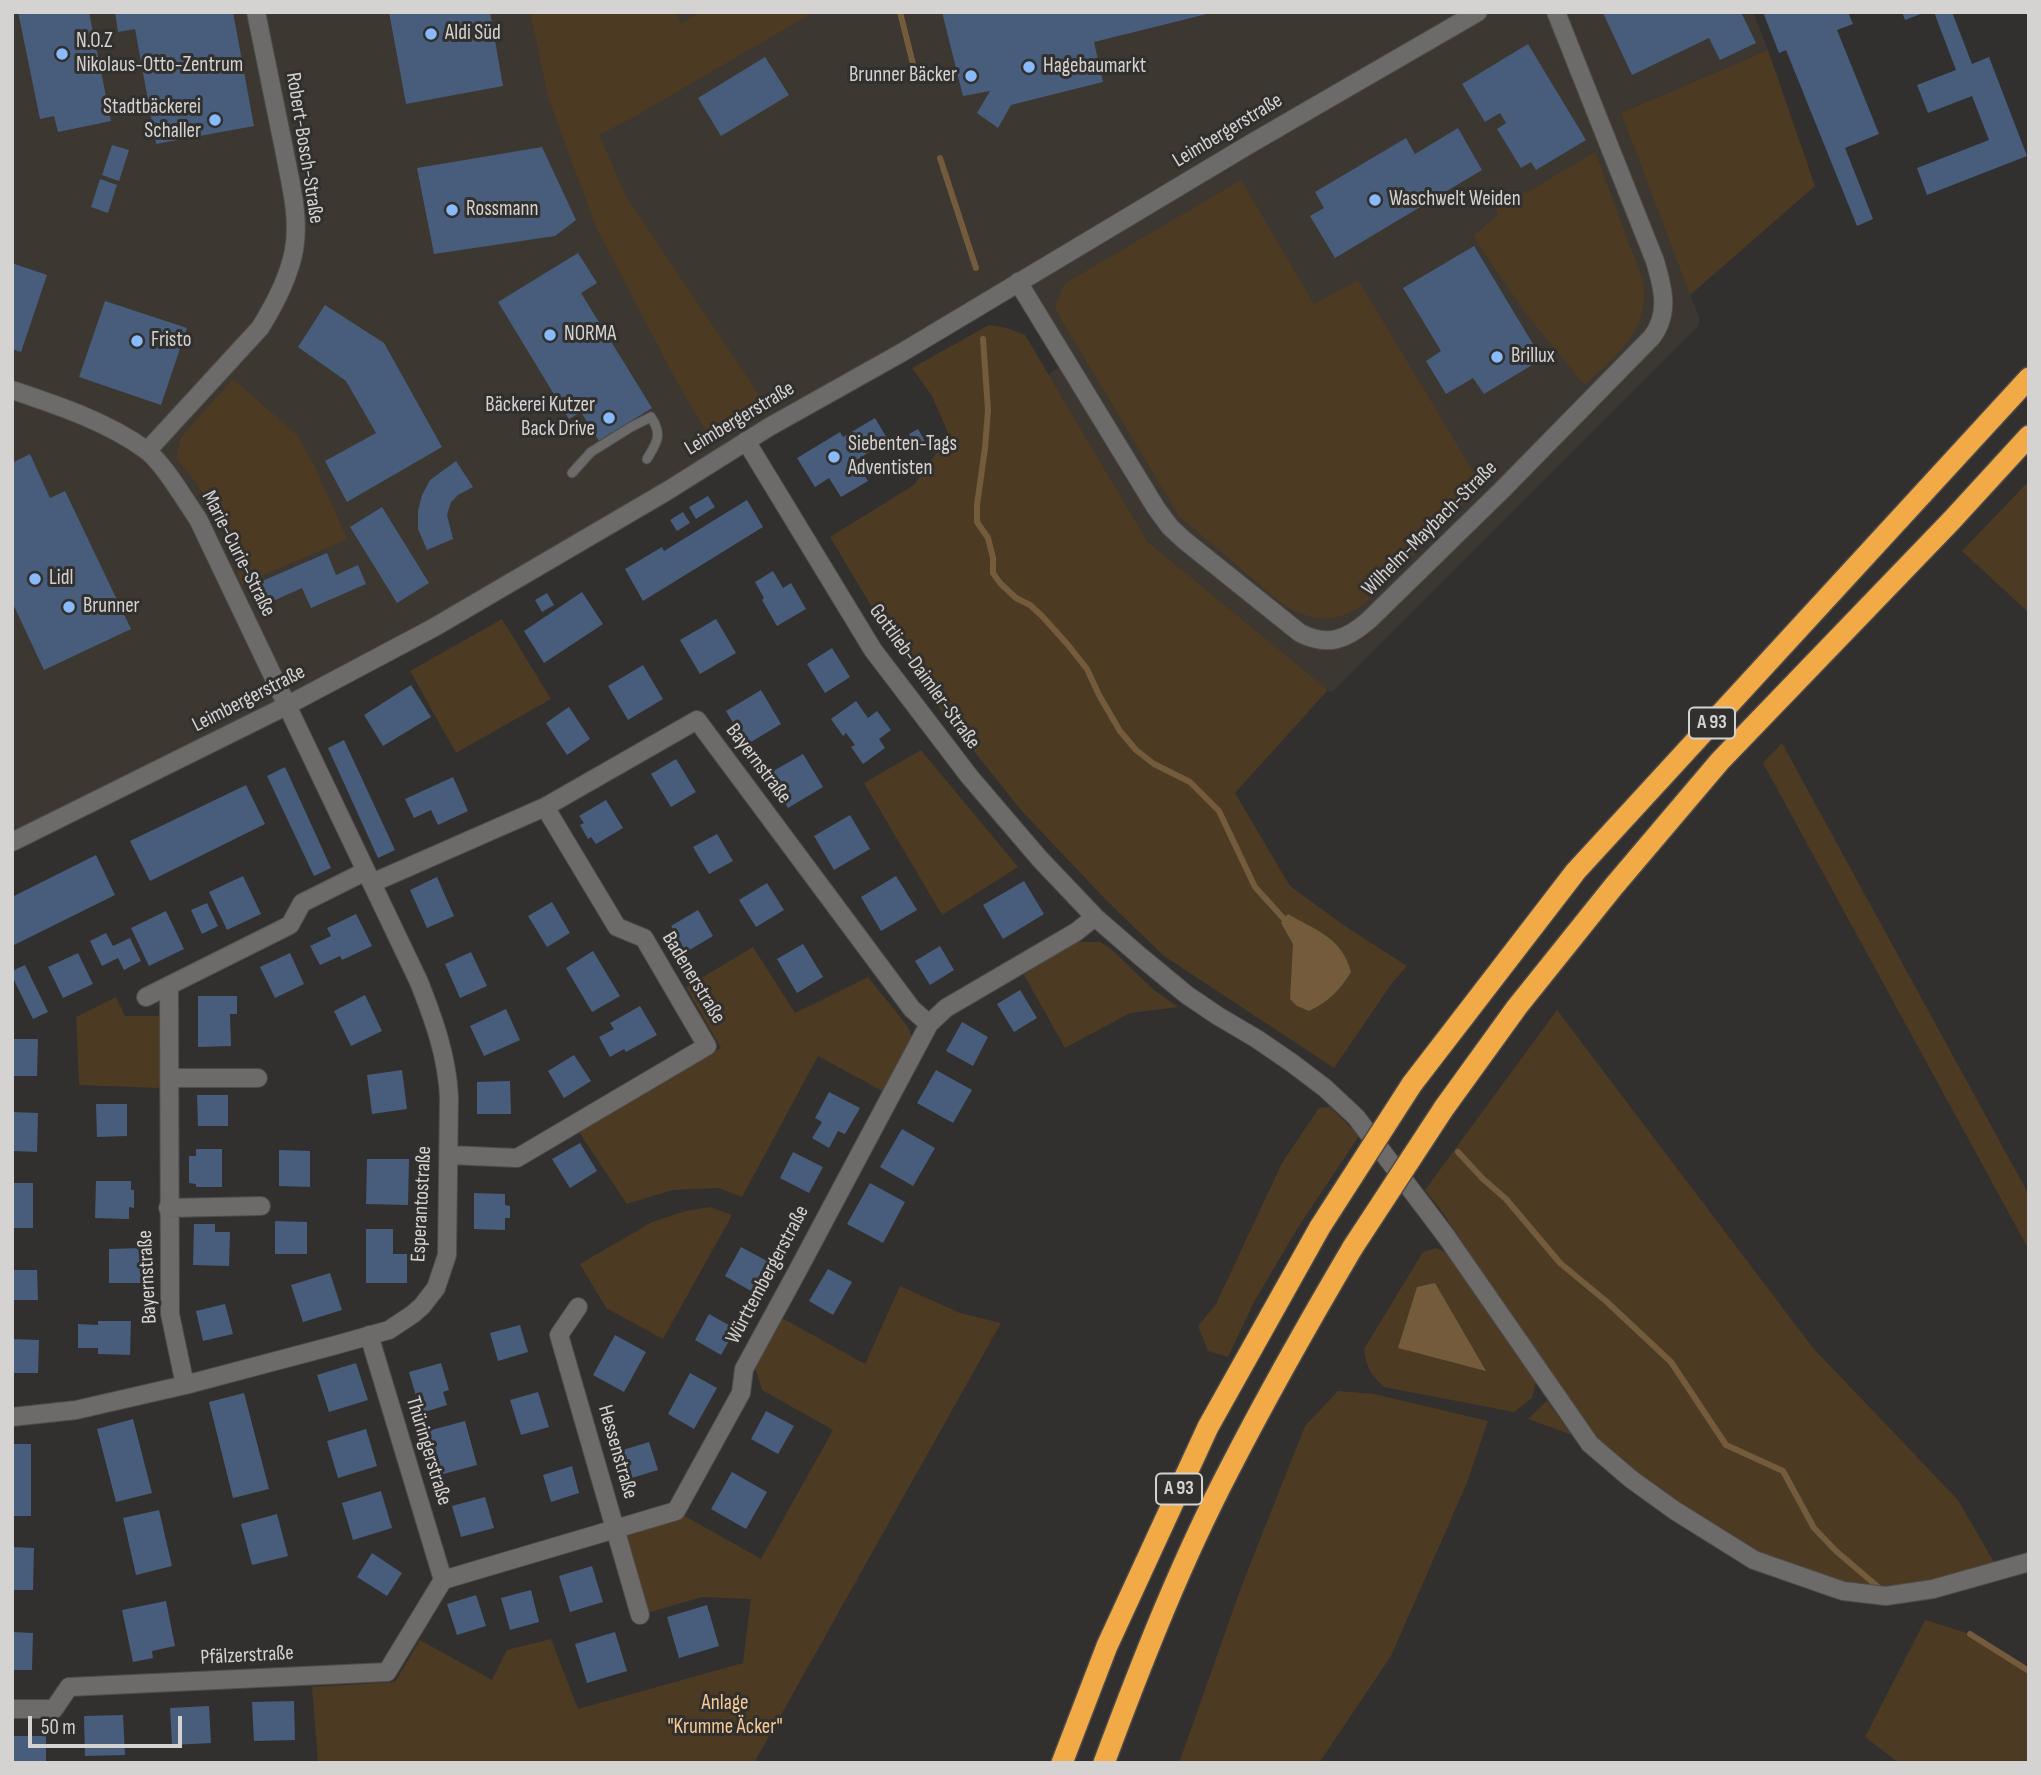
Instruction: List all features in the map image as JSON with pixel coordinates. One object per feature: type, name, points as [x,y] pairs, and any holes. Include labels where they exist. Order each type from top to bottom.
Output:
[{"type":"highway","name":"A 93","points":[[1062,1763],[1107,1646],[1208,1427],[1320,1227],[1412,1084],[1576,871],[2029,378]]},
{"type":"highway","name":"A 93","points":[[1104,1763],[1148,1646],[1228,1471],[1353,1247],[1444,1108],[1525,997],[1720,761],[2029,436]]},
{"type":"street","name":"Robert-Bosch-Straße","points":[[147,451],[260,328],[271,311],[291,264],[295,212],[256,12]]},
{"type":"street","name":"Leimbergerstraße","points":[[12,842],[288,705],[444,622],[667,491],[746,441],[920,342],[1478,12]]},
{"type":"street","name":"Wilhelm-Maybach-Straße","points":[[1018,282],[1170,527],[1295,630],[1320,640],[1346,637],[1369,621],[1503,489],[1658,329],[1664,301],[1661,282],[1556,12]]},
{"type":"street","name":"Marie-Curie-Straße","points":[[12,390],[66,408],[147,451],[171,479],[198,519],[288,705]]},
{"type":"street","name":"Gottlieb-Daimler-Straße","points":[[746,441],[873,650],[939,739],[1004,818],[1095,917],[1187,995],[1292,1063],[1325,1088],[1356,1117],[1446,1236],[1590,1444],[1631,1479],[1674,1510],[1754,1560],[1843,1591],[1886,1596],[1933,1589],[2029,1562]]},
{"type":"street","name":"Esperantostraße","points":[[12,1417],[76,1409],[185,1385],[388,1329],[401,1323],[422,1306],[436,1288],[445,1265],[449,1155],[448,1073],[439,1034],[419,982],[288,705]]},
{"type":"street","name":"Bayernstraße","points":[[146,998],[290,925],[302,903],[544,807],[697,720],[912,1010],[929,1024]]},
{"type":"street","name":"Badenerstraße","points":[[449,1155],[517,1158],[707,1046],[644,938],[617,927],[544,807]]},
{"type":"street","name":"Württembergerstraße","points":[[443,1580],[676,1511],[741,1393],[744,1369],[929,1024],[946,1008],[1076,932],[1095,917]]},
{"type":"street","name":"Bayernstraße","points":[[169,986],[170,1314],[185,1385]]},
{"type":"street","points":[[169,1078],[258,1078]]},
{"type":"street","name":"Bayernstraße","points":[[168,1208],[261,1206]]},
{"type":"street","name":"Hessenstraße","points":[[578,1307],[559,1335],[640,1615]]},
{"type":"street","name":"Thüringerstraße","points":[[369,1335],[443,1580]]},
{"type":"street","name":"Pfälzerstraße","points":[[12,1709],[54,1709],[69,1687],[387,1672],[443,1580]]},
{"type":"lane","points":[[572,472],[591,452],[631,426],[651,417],[658,433],[657,443],[647,459]]},
{"type":"shaded area","points":[[12,12],[1753,12],[1768,50],[1621,113],[1700,320],[1698,326],[1331,693],[1148,542],[1048,374],[1068,362],[1018,282],[543,565],[12,842]]},
{"type":"shaded area","points":[[1288,914],[1334,942],[1347,960],[1351,972],[1333,995],[1309,1011],[1297,1006],[1290,999],[1293,944],[1281,923]]},
{"type":"shaded area","points":[[1435,1283],[1486,1371],[1398,1348],[1417,1287]]},
{"type":"green space","points":[[530,12],[677,12],[681,24],[699,12],[814,12],[599,135],[627,198],[764,402],[709,436],[678,384],[596,227],[548,97]]},
{"type":"green space","points":[[1768,50],[1815,186],[1690,295],[1621,113]]},
{"type":"green space","points":[[1595,152],[1643,281],[1644,299],[1642,314],[1629,340],[1585,385],[1527,315],[1473,236],[1498,215],[1493,199],[1526,193]]},
{"type":"green space","points":[[1241,180],[1314,304],[1358,280],[1482,486],[1362,606],[1333,618],[1315,618],[1285,606],[1179,516],[1055,309],[1063,286],[1069,281]]},
{"type":"green space","points":[[989,325],[1025,335],[1148,542],[1328,690],[1235,793],[1290,886],[1407,966],[1392,983],[1334,1068],[1164,956],[1105,899],[1021,810],[933,700],[889,636],[830,537],[914,485],[949,435],[932,396],[912,368]]},
{"type":"green space","points":[[233,379],[298,436],[347,539],[241,585],[230,539],[197,484],[178,461],[177,455],[181,437]]},
{"type":"green space","points":[[2029,481],[2029,613],[1962,551]]},
{"type":"green space","points":[[502,619],[551,699],[456,753],[410,671]]},
{"type":"green space","points":[[1782,743],[2029,1195],[2029,1250],[1763,763]]},
{"type":"green space","points":[[921,750],[1018,867],[942,915],[864,783]]},
{"type":"green space","points":[[1071,942],[1100,942],[1110,948],[1154,990],[1178,1007],[1130,1013],[1065,1048],[1024,975]]},
{"type":"green space","points":[[753,947],[795,1013],[868,977],[908,1027],[913,1040],[886,1093],[818,1056],[742,1197],[719,1188],[672,1190],[627,1204],[579,1132],[721,1048],[686,987]]},
{"type":"green space","points":[[116,997],[125,1016],[161,1016],[160,1088],[79,1085],[76,1017]]},
{"type":"green space","points":[[1557,1010],[1813,1348],[1958,1500],[1995,1564],[1931,1582],[1887,1589],[1844,1583],[1756,1554],[1636,1474],[1597,1439],[1425,1190]]},
{"type":"green space","points":[[1330,1107],[1359,1136],[1297,1229],[1254,1302],[1228,1357],[1208,1351],[1198,1326],[1216,1304],[1282,1163],[1319,1108]]},
{"type":"green space","points":[[710,1207],[732,1215],[663,1339],[606,1308],[580,1264],[652,1222],[686,1211]]},
{"type":"green space","points":[[1436,1248],[1446,1253],[1536,1382],[1532,1398],[1514,1412],[1384,1387],[1370,1370],[1364,1349],[1423,1252]]},
{"type":"green space","name":"Anlage \"Krumme Äcker\"","points":[[900,1286],[960,1313],[1001,1323],[754,1763],[318,1763],[312,1687],[395,1682],[420,1640],[492,1680],[507,1650],[551,1639],[578,1709],[743,1663],[751,1599],[702,1597],[640,1615],[616,1528],[676,1511],[761,1559],[833,1430],[762,1390],[755,1367],[782,1318],[865,1364]]},
{"type":"green space","points":[[1338,1391],[1374,1394],[1488,1421],[1466,1485],[1391,1656],[1319,1763],[1179,1763],[1242,1585],[1305,1426]]},
{"type":"green space","points":[[1547,1401],[1572,1435],[1528,1419]]},
{"type":"green space","points":[[1925,1620],[1970,1634],[2029,1671],[2029,1763],[1899,1763],[1865,1737]]},
{"type":"building","name":"N.O.Z Nikolaus-Otto-Zentrum","points":[[18,12],[89,12],[111,121],[58,132],[54,116],[40,119]]},
{"type":"building","points":[[115,12],[233,12],[254,126],[156,144],[135,29],[118,32]]},
{"type":"building","points":[[389,12],[490,12],[503,86],[406,104]]},
{"type":"building","points":[[942,12],[1211,13],[1094,42],[1103,82],[1011,105],[998,128],[977,113],[990,91],[963,96]]},
{"type":"building","points":[[1741,12],[1756,43],[1720,60],[1709,38],[1632,75],[1603,13]]},
{"type":"building","points":[[1763,12],[1848,12],[1853,24],[1837,30],[1879,134],[1845,148],[1873,219],[1857,226],[1786,50],[1779,53]]},
{"type":"building","points":[[1902,12],[1926,12],[1905,20]]},
{"type":"building","points":[[1934,12],[1952,12],[1972,64],[1989,57],[2027,156],[1927,195],[1917,168],[1989,140],[1972,96],[1928,113],[1917,85],[1956,70]]},
{"type":"building","points":[[1528,44],[1586,140],[1536,170],[1531,162],[1521,168],[1497,129],[1506,123],[1500,113],[1485,122],[1462,84]]},
{"type":"building","points":[[765,57],[789,95],[721,136],[698,98]]},
{"type":"building","name":"Waschwelt Weiden","points":[[1458,128],[1482,170],[1335,258],[1310,216],[1324,208],[1315,192],[1406,138],[1415,154]]},
{"type":"building","points":[[112,145],[129,150],[119,181],[102,175]]},
{"type":"building","points":[[542,147],[576,220],[555,236],[434,254],[417,168]]},
{"type":"building","points":[[100,179],[117,185],[108,213],[91,207]]},
{"type":"building","points":[[1474,246],[1542,359],[1484,394],[1473,378],[1446,394],[1426,361],[1441,351],[1403,288]]},
{"type":"building","points":[[578,253],[597,283],[581,293],[652,408],[599,441],[581,412],[569,419],[498,302]]},
{"type":"building","points":[[12,263],[47,275],[21,352],[12,349]]},
{"type":"building","name":"Fristo","points":[[105,301],[187,328],[161,405],[79,377]]},
{"type":"building","points":[[325,305],[384,343],[442,447],[347,502],[325,461],[376,433],[346,381],[298,347]]},
{"type":"building","points":[[875,418],[888,440],[855,461],[868,481],[841,497],[829,478],[815,487],[797,458],[840,432],[843,437]]},
{"type":"building","points":[[918,429],[927,445],[918,450],[909,434]]},
{"type":"building","points":[[30,454],[50,498],[65,491],[131,629],[44,670],[12,602],[12,463]]},
{"type":"building","points":[[456,461],[473,487],[451,502],[447,515],[453,539],[427,550],[418,529],[418,511],[422,495],[430,480]]},
{"type":"building","points":[[708,496],[715,507],[696,519],[689,507]]},
{"type":"building","points":[[747,500],[763,527],[643,601],[625,569],[662,547],[664,551]]},
{"type":"building","points":[[382,507],[429,583],[397,603],[350,527]]},
{"type":"building","points":[[683,512],[690,523],[677,531],[670,520]]},
{"type":"building","points":[[327,553],[336,575],[358,565],[366,584],[311,608],[302,588],[262,606],[253,585]]},
{"type":"building","points":[[773,571],[783,588],[791,583],[806,609],[777,626],[755,582]]},
{"type":"building","points":[[582,592],[603,624],[544,663],[524,631]]},
{"type":"building","points":[[547,593],[554,605],[542,612],[535,600]]},
{"type":"building","points":[[716,619],[736,653],[700,674],[680,640]]},
{"type":"building","points":[[832,648],[850,677],[825,693],[807,664]]},
{"type":"building","points":[[643,665],[663,699],[628,720],[608,686]]},
{"type":"building","points":[[411,685],[431,717],[383,746],[364,715]]},
{"type":"building","points":[[761,690],[781,724],[746,745],[726,711]]},
{"type":"building","points":[[856,701],[868,718],[877,711],[891,730],[879,739],[885,748],[863,764],[851,747],[855,745],[846,733],[843,736],[831,719]]},
{"type":"building","points":[[569,707],[590,739],[567,755],[546,723]]},
{"type":"building","points":[[344,740],[395,850],[378,858],[328,748]]},
{"type":"building","points":[[803,754],[823,787],[788,808],[768,774]]},
{"type":"building","points":[[676,759],[696,792],[671,807],[651,774]]},
{"type":"building","points":[[285,767],[331,868],[314,876],[267,776]]},
{"type":"building","points":[[453,777],[468,811],[438,825],[431,810],[414,818],[405,799]]},
{"type":"building","points":[[246,785],[265,824],[150,881],[130,841]]},
{"type":"building","points":[[606,800],[623,828],[596,844],[591,837],[588,839],[580,825],[584,823],[579,816]]},
{"type":"building","points":[[850,815],[870,849],[834,870],[814,836]]},
{"type":"building","points":[[717,834],[733,861],[709,874],[693,847]]},
{"type":"building","points":[[96,855],[115,895],[12,946],[12,897]]},
{"type":"building","points":[[243,876],[261,914],[227,930],[209,892]]},
{"type":"building","points":[[896,876],[917,910],[881,931],[861,897]]},
{"type":"building","points":[[437,877],[454,916],[427,928],[410,890]]},
{"type":"building","points":[[1024,881],[1044,914],[1003,939],[983,905]]},
{"type":"building","points":[[767,883],[784,910],[756,927],[739,900]]},
{"type":"building","points":[[552,902],[570,933],[547,947],[528,916]]},
{"type":"building","points":[[207,903],[218,926],[202,934],[191,910]]},
{"type":"building","points":[[698,910],[713,936],[686,952],[671,926]]},
{"type":"building","points":[[166,911],[184,949],[149,966],[131,928]]},
{"type":"building","points":[[356,914],[372,946],[342,960],[340,956],[320,965],[310,946],[331,936],[327,928]]},
{"type":"building","points":[[106,933],[113,946],[130,938],[141,961],[124,970],[118,958],[102,966],[90,941]]},
{"type":"building","points":[[803,944],[823,977],[797,993],[777,959]]},
{"type":"building","points":[[940,946],[954,970],[930,985],[915,961]]},
{"type":"building","points":[[593,951],[620,996],[592,1012],[566,968]]},
{"type":"building","points":[[471,952],[487,986],[460,998],[445,964]]},
{"type":"building","points":[[78,953],[93,984],[63,998],[48,967]]},
{"type":"building","points":[[290,953],[304,984],[275,998],[260,967]]},
{"type":"building","points":[[25,965],[48,1012],[33,1019],[12,976],[12,971]]},
{"type":"building","points":[[1020,990],[1037,1018],[1014,1032],[997,1004]]},
{"type":"building","points":[[365,995],[382,1031],[351,1046],[334,1011]]},
{"type":"building","points":[[198,996],[237,996],[237,1014],[230,1014],[231,1046],[198,1047]]},
{"type":"building","points":[[640,1006],[657,1035],[626,1052],[624,1049],[610,1057],[599,1037],[614,1029],[610,1023]]},
{"type":"building","points":[[506,1009],[520,1040],[484,1056],[470,1026]]},
{"type":"building","points":[[962,1022],[988,1037],[973,1066],[946,1051]]},
{"type":"building","points":[[12,1039],[38,1039],[37,1076],[12,1076]]},
{"type":"building","points":[[574,1055],[591,1081],[564,1098],[548,1071]]},
{"type":"building","points":[[402,1070],[407,1109],[372,1114],[367,1075]]},
{"type":"building","points":[[936,1070],[972,1090],[953,1123],[917,1103]]},
{"type":"building","points":[[510,1081],[511,1114],[477,1114],[477,1082]]},
{"type":"building","points":[[829,1092],[860,1108],[845,1134],[838,1131],[829,1148],[812,1138],[822,1122],[815,1118]]},
{"type":"building","points":[[197,1095],[228,1095],[228,1126],[198,1126]]},
{"type":"building","points":[[96,1104],[127,1104],[127,1136],[97,1137]]},
{"type":"building","points":[[12,1112],[38,1113],[37,1152],[12,1151]]},
{"type":"building","points":[[902,1129],[935,1148],[913,1186],[880,1167]]},
{"type":"building","points":[[580,1143],[597,1171],[570,1188],[552,1159]]},
{"type":"building","points":[[196,1149],[222,1149],[222,1187],[196,1187],[196,1184],[189,1183],[189,1156],[196,1156]]},
{"type":"building","points":[[279,1150],[310,1151],[310,1187],[279,1186]]},
{"type":"building","points":[[793,1152],[823,1167],[809,1193],[780,1178]]},
{"type":"building","points":[[367,1159],[409,1159],[408,1205],[366,1204]]},
{"type":"building","points":[[96,1181],[131,1181],[134,1208],[129,1207],[129,1219],[95,1218]]},
{"type":"building","points":[[14,1183],[33,1183],[33,1228],[14,1228]]},
{"type":"building","points":[[870,1183],[905,1202],[883,1243],[847,1224]]},
{"type":"building","points":[[474,1193],[505,1194],[505,1205],[510,1206],[510,1218],[505,1218],[505,1230],[474,1229]]},
{"type":"building","points":[[275,1221],[307,1222],[307,1254],[275,1254]]},
{"type":"building","points":[[194,1224],[215,1224],[215,1232],[230,1232],[229,1266],[193,1265]]},
{"type":"building","points":[[366,1229],[393,1229],[393,1254],[407,1254],[407,1283],[366,1283]]},
{"type":"building","points":[[741,1247],[767,1261],[751,1291],[725,1276]]},
{"type":"building","points":[[142,1248],[142,1283],[109,1283],[109,1249]]},
{"type":"building","points":[[828,1269],[852,1282],[833,1315],[809,1301]]},
{"type":"building","points":[[12,1270],[37,1270],[38,1300],[12,1300]]},
{"type":"building","points":[[330,1273],[342,1310],[303,1322],[291,1285]]},
{"type":"building","points":[[225,1304],[233,1334],[203,1341],[196,1311]]},
{"type":"building","points":[[709,1314],[736,1329],[721,1355],[695,1340]]},
{"type":"building","points":[[98,1321],[131,1321],[130,1355],[98,1354],[98,1348],[78,1348],[78,1324],[98,1325]]},
{"type":"building","points":[[520,1325],[528,1352],[498,1361],[490,1333]]},
{"type":"building","points":[[615,1335],[646,1352],[624,1392],[593,1375]]},
{"type":"building","points":[[12,1339],[39,1340],[38,1373],[12,1373]]},
{"type":"building","points":[[356,1363],[368,1400],[329,1412],[317,1375]]},
{"type":"building","points":[[441,1363],[449,1390],[443,1392],[447,1405],[421,1413],[409,1372]]},
{"type":"building","points":[[690,1373],[717,1388],[694,1429],[668,1414]]},
{"type":"building","points":[[538,1392],[549,1427],[521,1435],[510,1400]]},
{"type":"building","points":[[244,1393],[269,1489],[233,1498],[209,1402]]},
{"type":"building","points":[[766,1411],[794,1426],[778,1454],[751,1439]]},
{"type":"building","points":[[133,1419],[152,1493],[116,1502],[97,1429]]},
{"type":"building","points":[[465,1421],[477,1465],[436,1476],[424,1432]]},
{"type":"building","points":[[366,1429],[377,1466],[338,1478],[327,1441]]},
{"type":"building","points":[[649,1442],[658,1470],[625,1480],[616,1452]]},
{"type":"building","points":[[12,1444],[31,1444],[31,1516],[12,1516]]},
{"type":"building","points":[[572,1466],[579,1493],[551,1502],[543,1475]]},
{"type":"building","points":[[732,1472],[767,1492],[746,1529],[711,1509]]},
{"type":"building","points":[[381,1491],[392,1528],[353,1540],[342,1503]]},
{"type":"building","points":[[485,1497],[494,1528],[461,1537],[452,1506]]},
{"type":"building","points":[[159,1510],[172,1566],[136,1575],[123,1518]]},
{"type":"building","points":[[277,1514],[288,1556],[252,1565],[241,1524]]},
{"type":"building","points":[[12,1547],[34,1548],[33,1590],[12,1590]]},
{"type":"building","points":[[372,1553],[402,1573],[387,1596],[357,1577]]},
{"type":"building","points":[[592,1566],[603,1602],[570,1612],[559,1576]]},
{"type":"building","points":[[531,1590],[539,1622],[510,1630],[501,1598]]},
{"type":"building","points":[[476,1595],[486,1626],[457,1635],[447,1604]]},
{"type":"building","points":[[166,1601],[175,1646],[152,1651],[153,1658],[133,1662],[122,1610]]},
{"type":"building","points":[[707,1605],[719,1646],[679,1658],[667,1617]]},
{"type":"building","points":[[12,1632],[33,1633],[32,1670],[12,1670]]},
{"type":"building","points":[[615,1632],[627,1671],[587,1683],[575,1644]]},
{"type":"building","points":[[294,1701],[295,1740],[254,1741],[252,1702]]},
{"type":"building","points":[[209,1706],[211,1743],[172,1745],[170,1708]]},
{"type":"building","points":[[123,1715],[125,1755],[85,1756],[84,1716]]},
{"type":"building","points":[[12,1736],[46,1736],[46,1763],[12,1763]]},
{"type":"waterway","points":[[900,12],[915,72]]},
{"type":"waterway","points":[[940,158],[976,268]]},
{"type":"waterway","points":[[983,339],[988,410],[977,522],[988,538],[993,558],[993,573],[1016,598],[1030,605],[1042,616],[1068,645],[1087,669],[1120,731],[1136,750],[1154,764],[1190,782],[1219,811],[1255,887],[1284,919]]},
{"type":"waterway","points":[[1458,1152],[1506,1199],[1560,1263],[1607,1302],[1671,1362],[1726,1445],[1783,1471],[1814,1528],[1877,1586]]},
{"type":"waterway","points":[[1970,1634],[2029,1671]]},
{"type":"place","name":"Aldi Süd","points":[[431,34]]},
{"type":"place","name":"N.O.Z Nikolaus-Otto-Zentrum","points":[[62,54]]},
{"type":"place","name":"Hagebaumarkt","points":[[1029,67]]},
{"type":"place","name":"Brunner Bäcker","points":[[971,76]]},
{"type":"place","name":"Stadtbäckerei Schaller","points":[[215,120]]},
{"type":"place","name":"Waschwelt Weiden","points":[[1375,200]]},
{"type":"place","name":"Rossmann","points":[[452,210]]},
{"type":"place","name":"NORMA","points":[[550,335]]},
{"type":"place","name":"Fristo","points":[[137,341]]},
{"type":"place","name":"Brillux","points":[[1497,357]]},
{"type":"place","name":"Bäckerei Kutzer Back Drive","points":[[609,418]]},
{"type":"place","name":"Siebenten-Tags Adventisten","points":[[834,457]]},
{"type":"place","name":"Lidl","points":[[35,579]]},
{"type":"place","name":"Brunner","points":[[69,607]]}]
